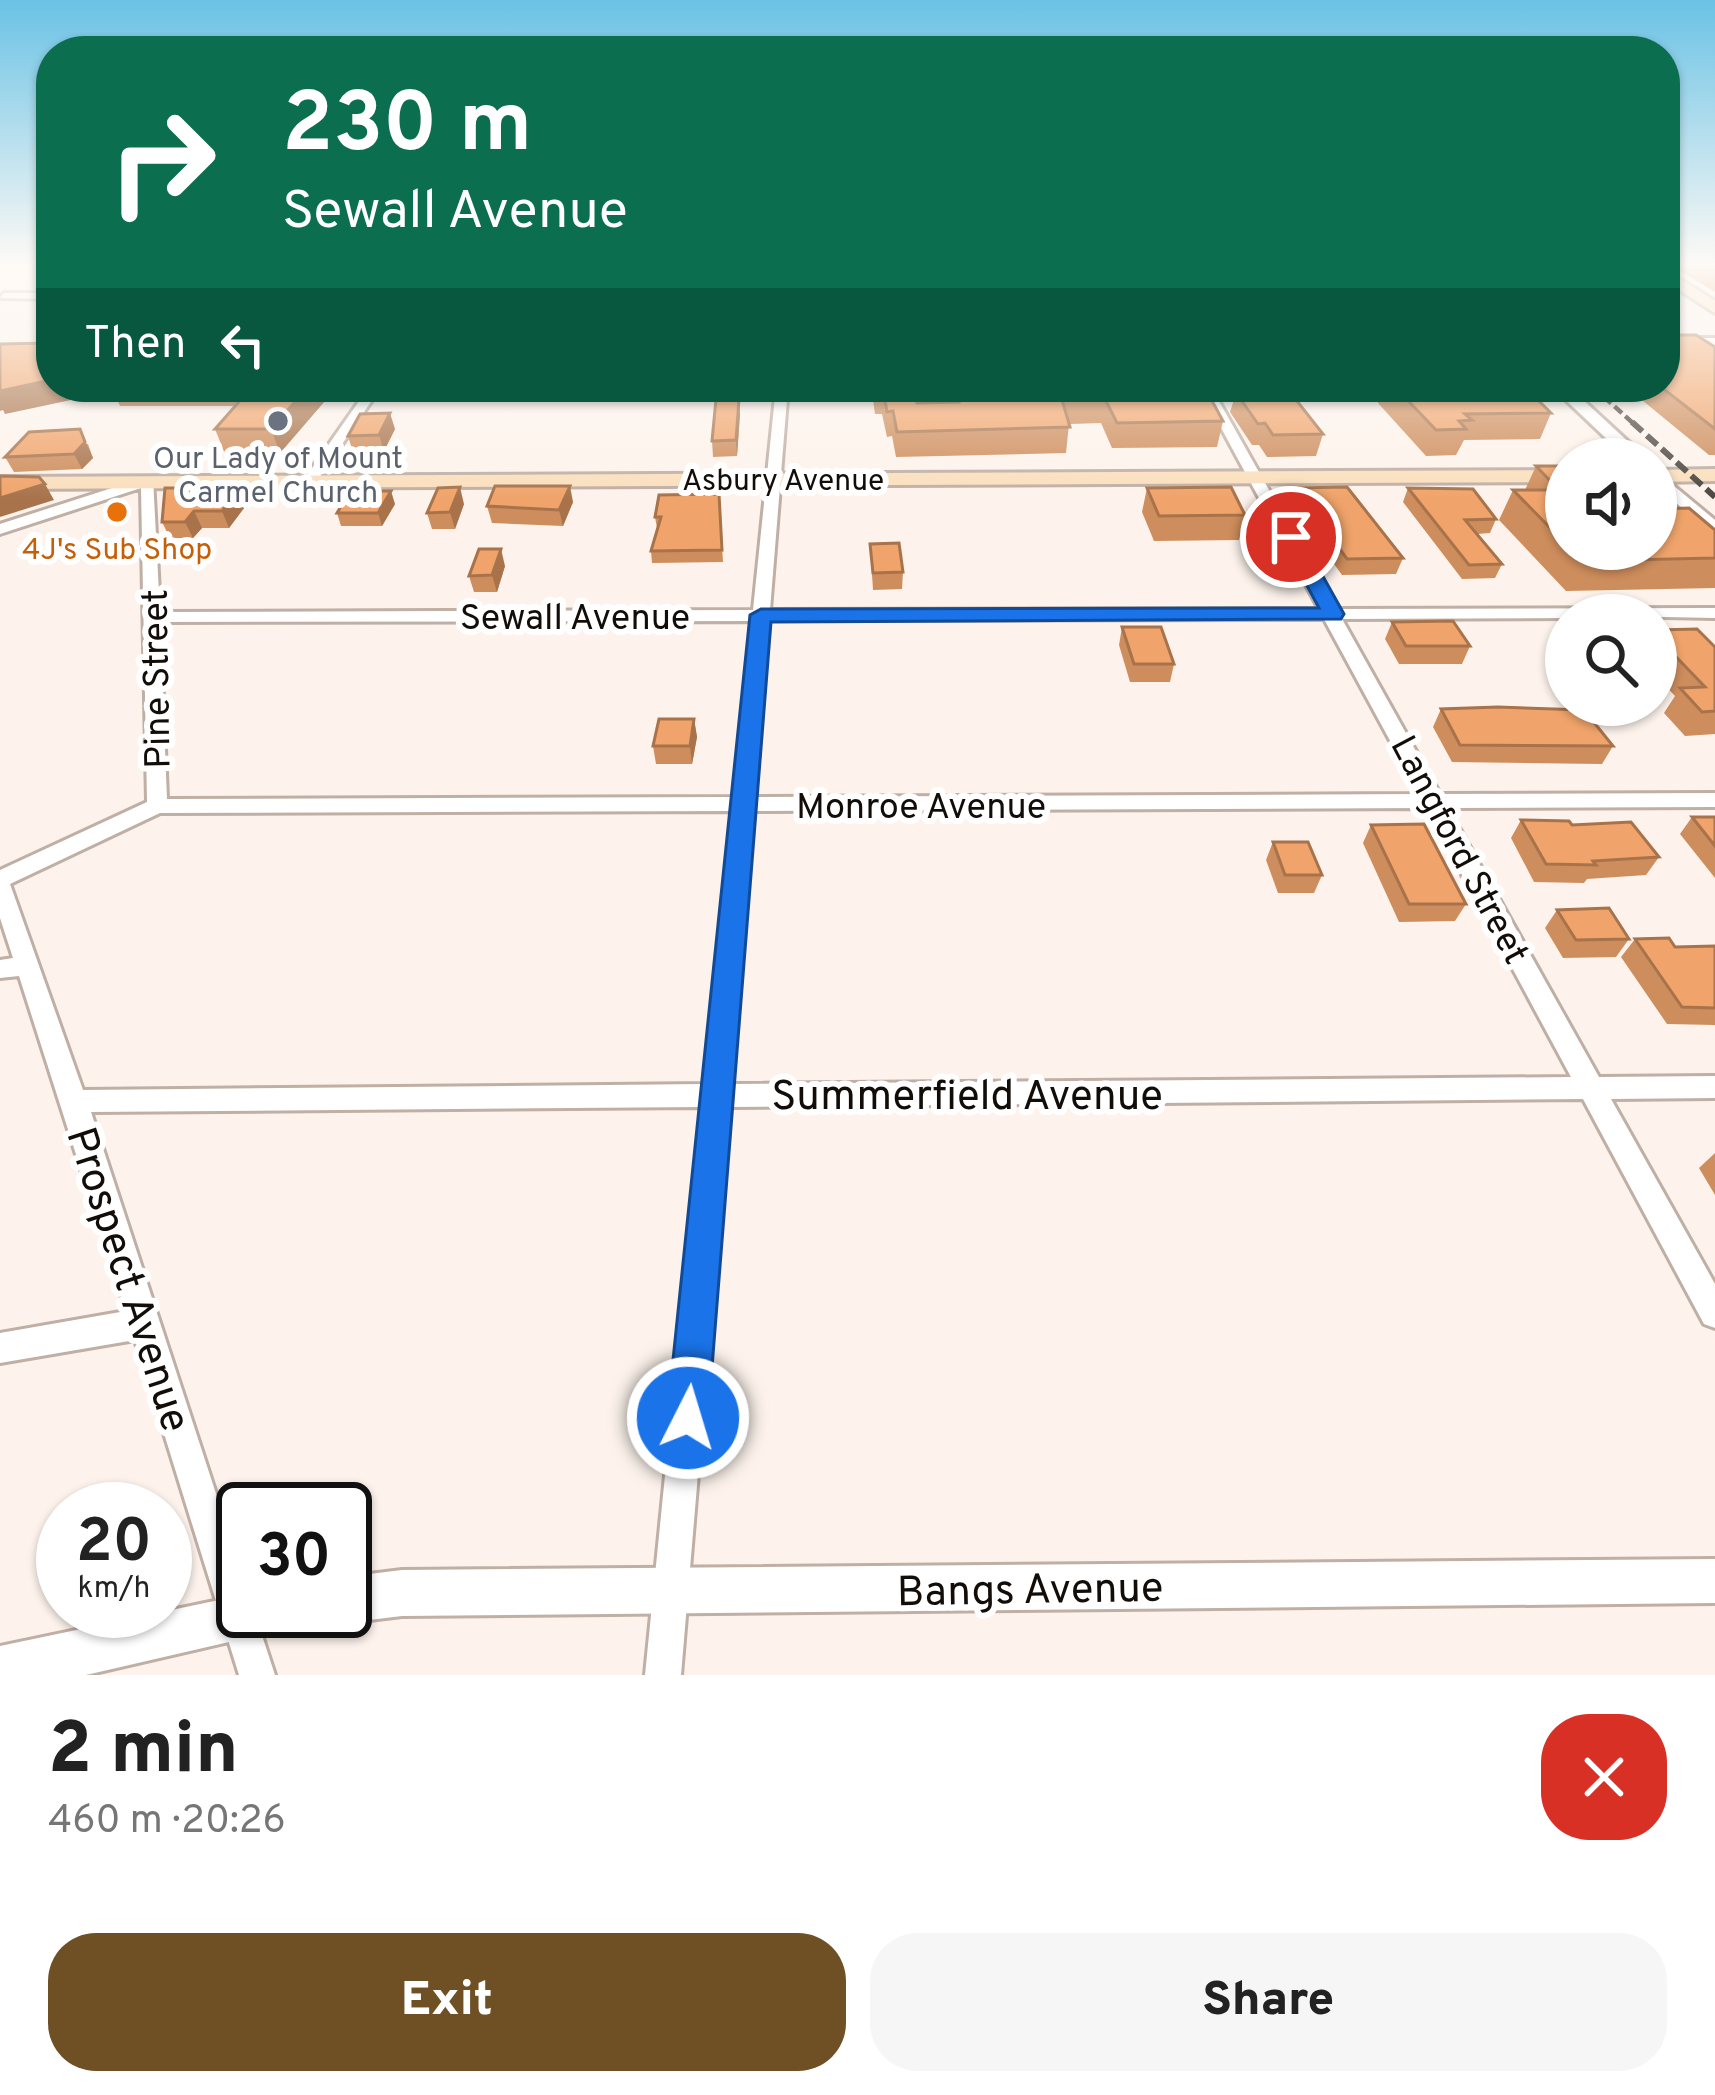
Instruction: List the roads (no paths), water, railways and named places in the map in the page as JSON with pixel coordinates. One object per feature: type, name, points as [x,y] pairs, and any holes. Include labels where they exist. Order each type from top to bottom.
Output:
[{"type":"main road","name":"Asbury Avenue","points":[[0,483],[1545,476]]},
{"type":"main road","points":[[1677,476],[1715,476]]},
{"type":"street","points":[[310,481],[365,402]]},
{"type":"street","points":[[663,1675],[781,402]]},
{"type":"street","name":"Langford Street","points":[[1214,402],[1715,1313]]},
{"type":"street","points":[[1576,402],[1615,438]]},
{"type":"street","points":[[0,529],[148,481]]},
{"type":"street","name":"Pine Street","points":[[148,481],[157,806]]},
{"type":"street","points":[[1677,495],[1715,530]]},
{"type":"street","name":"Sewall Avenue","points":[[155,617],[1715,613]]},
{"type":"street","name":"Monroe Avenue","points":[[0,882],[157,806],[1715,800]]},
{"type":"street","name":"Prospect Avenue","points":[[0,882],[13,968],[74,1101],[143,1323],[216,1507]]},
{"type":"street","name":"Summerfield Avenue","points":[[74,1101],[1715,1088]]},
{"type":"street","points":[[0,1348],[143,1323]]},
{"type":"street","name":"Bangs Avenue","points":[[372,1597],[1715,1581]]},
{"type":"street","points":[[0,1670],[216,1624]]},
{"type":"street","name":"Prospect Avenue","points":[[257,1675],[258,1638]]},
{"type":"railway","points":[[1610,402],[1635,425]]},
{"type":"railway","points":[[1632,422],[1715,497]]},
{"type":"place","name":"Our Lady of Mount Carmel Church","points":[[278,421]]},
{"type":"place","name":"4J's Sub Shop","points":[[117,512]]}]
